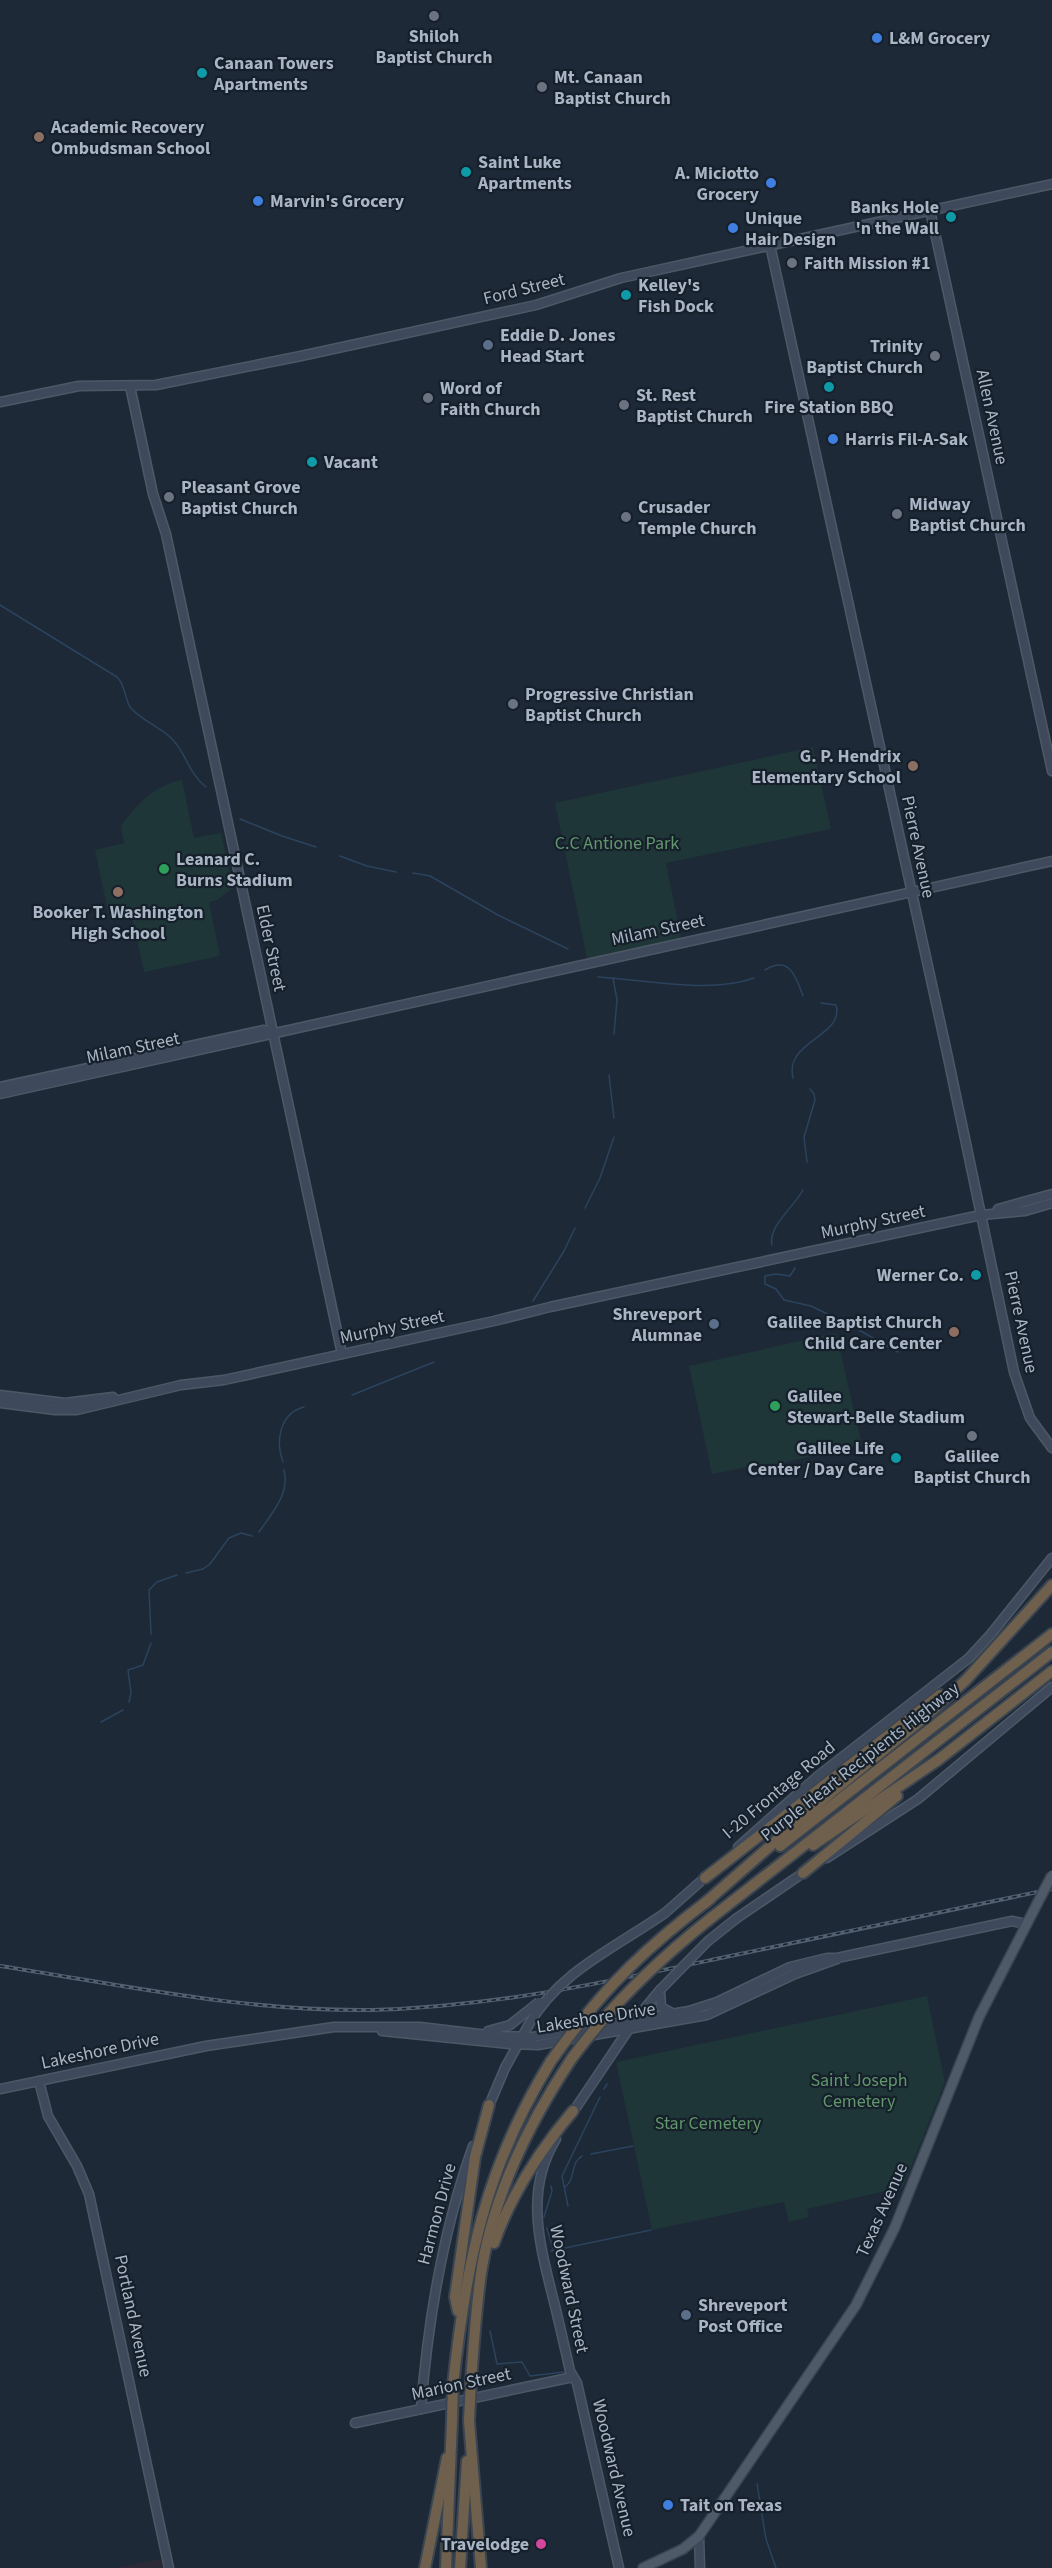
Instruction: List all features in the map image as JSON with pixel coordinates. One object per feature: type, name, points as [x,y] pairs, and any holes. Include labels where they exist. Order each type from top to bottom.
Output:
[{"type":"highway","points":[[705,1903],[833,1791],[966,1681],[1052,1585]]},
{"type":"highway","name":"Purple Heart Recipients Highway","points":[[460,2324],[471,2256],[490,2188],[521,2114],[551,2061],[588,2011],[653,1944],[1052,1634]]},
{"type":"highway","points":[[705,1878],[956,1682],[1006,1637]]},
{"type":"highway","name":"Purple Heart Recipients Highway","points":[[478,2301],[487,2244],[511,2172],[532,2124],[572,2058],[604,2016],[636,1982],[743,1892],[1052,1652]]},
{"type":"highway","points":[[803,1872],[938,1760],[1052,1671]]},
{"type":"highway","points":[[743,1892],[938,1760]]},
{"type":"highway","points":[[446,2568],[453,2385],[460,2324],[455,2297],[475,2157],[489,2105]]},
{"type":"highway","points":[[460,2568],[478,2301],[493,2247],[507,2211],[531,2168],[573,2111]]},
{"type":"highway","points":[[469,2421],[481,2568]]},
{"type":"highway","points":[[425,2568],[444,2467],[451,2447]]},
{"type":"main road","name":"Ford Street","points":[[0,402],[79,386],[156,385],[292,358],[526,307],[621,278],[1052,184]]},
{"type":"main road","name":"Allen Avenue","points":[[930,210],[1052,771]]},
{"type":"main road","name":"Pierre Avenue","points":[[770,245],[1019,1392],[1030,1418],[1052,1448]]},
{"type":"main road","name":"Elder Street","points":[[130,386],[149,479],[166,534],[342,1354]]},
{"type":"main road","name":"Milam Street","points":[[0,1094],[1052,861]]},
{"type":"main road","name":"Milam Street","points":[[0,1087],[264,1030],[272,1032]]},
{"type":"main road","points":[[981,1215],[1052,1194]]},
{"type":"main road","name":"Murphy Street","points":[[0,1403],[70,1411],[90,1408],[129,1396],[181,1385],[224,1380],[981,1215],[1025,1211],[1052,1203]]},
{"type":"main road","name":"Murphy Street","points":[[0,1395],[65,1403],[129,1396]]},
{"type":"main road","name":"I-20 Frontage Road","points":[[519,2041],[555,1988],[588,1961],[665,1913],[796,1795],[969,1658],[1052,1558]]},
{"type":"main road","points":[[615,2050],[635,2020],[660,1990],[708,1941],[803,1872],[918,1799],[1052,1687]]},
{"type":"main road","name":"Texas Avenue","points":[[699,2536],[856,2305],[895,2227],[979,2017],[1052,1875]]},
{"type":"main road","name":"Lakeshore Drive","points":[[0,2089],[218,2043],[323,2028],[420,2027],[453,2030],[538,2045],[665,2024],[719,2010],[795,1974],[837,1959],[1012,1921],[1026,1924]]},
{"type":"main road","name":"Lakeshore Drive","points":[[348,2027],[488,2042],[519,2041],[674,2013],[710,2004],[800,1964],[827,1958],[837,1959]]},
{"type":"main road","points":[[453,2030],[489,2031],[510,2025],[555,1988]]},
{"type":"main road","points":[[660,1990],[662,2007],[674,2013]]},
{"type":"main road","points":[[615,2050],[633,2036],[665,2024]]},
{"type":"main road","name":"Harmon Drive","points":[[421,2409],[428,2333],[441,2261],[462,2181],[489,2105],[519,2041]]},
{"type":"main road","points":[[488,2042],[504,2051],[507,2058],[505,2068]]},
{"type":"main road","name":"Woodward Street","points":[[573,2376],[541,2249],[536,2200],[543,2165],[573,2111],[615,2050]]},
{"type":"main road","name":"Portland Avenue","points":[[39,2081],[48,2116],[77,2166],[89,2194],[169,2568]]},
{"type":"main road","name":"Marion Street","points":[[355,2423],[573,2376]]},
{"type":"main road","name":"Woodward Avenue","points":[[573,2376],[580,2393],[620,2568]]},
{"type":"main road","points":[[643,2568],[683,2549],[699,2536]]},
{"type":"main road","points":[[699,2536],[700,2568]]},
{"type":"shaded area","points":[[161,2559],[163,2568],[114,2568]]},
{"type":"green space","name":"C.C Antione Park","points":[[813,747],[831,829],[666,863],[682,942],[588,963],[555,803]]},
{"type":"green space","name":"Leanard C. Burns Stadium","points":[[182,780],[194,838],[221,833],[233,888],[217,900],[209,902],[220,956],[144,972],[132,917],[110,921],[95,850],[124,843],[121,826],[133,811],[155,791],[172,782]]},
{"type":"green space","name":"Galilee Stewart-Belle Stadium","points":[[836,1333],[862,1445],[773,1465],[762,1464],[712,1474],[689,1366]]},
{"type":"green space","points":[[927,1996],[945,2082],[903,2187],[807,2209],[809,2217],[789,2222],[784,2202],[652,2230],[616,2062]]},
{"type":"waterway","points":[[0,605],[117,677],[122,684],[130,707],[171,738],[181,750],[195,775],[206,787]]},
{"type":"waterway","points":[[240,819],[316,847]]},
{"type":"waterway","points":[[340,856],[367,866],[396,872]]},
{"type":"waterway","points":[[413,873],[430,876],[498,915],[568,949]]},
{"type":"waterway","points":[[765,970],[780,965],[791,970],[803,996]]},
{"type":"waterway","points":[[598,977],[698,986],[737,983],[754,978]]},
{"type":"waterway","points":[[613,978],[617,1000],[614,1034]]},
{"type":"waterway","points":[[793,1078],[793,1066],[797,1055],[824,1032],[836,1016],[836,1005],[821,1003]]},
{"type":"waterway","points":[[609,1075],[614,1118]]},
{"type":"waterway","points":[[807,1162],[804,1137],[815,1100],[810,1089]]},
{"type":"waterway","points":[[585,1208],[600,1178],[614,1137]]},
{"type":"waterway","points":[[772,1245],[774,1231],[803,1190]]},
{"type":"waterway","points":[[533,1301],[564,1251],[575,1228]]},
{"type":"waterway","points":[[795,1268],[790,1276],[776,1274],[765,1276],[765,1284],[776,1289],[784,1300],[811,1306],[838,1319]]},
{"type":"waterway","points":[[859,1330],[898,1352]]},
{"type":"waterway","points":[[352,1395],[434,1362]]},
{"type":"waterway","points":[[283,1462],[280,1445],[282,1429],[289,1415],[304,1407]]},
{"type":"waterway","points":[[259,1532],[282,1495],[284,1470]]},
{"type":"waterway","points":[[186,1573],[203,1569],[210,1564],[229,1538],[241,1533],[252,1536]]},
{"type":"waterway","points":[[151,1634],[149,1590],[157,1582],[177,1575]]},
{"type":"waterway","points":[[129,1702],[131,1693],[128,1670],[143,1665],[151,1643]]},
{"type":"waterway","points":[[101,1722],[123,1710]]},
{"type":"waterway","points":[[604,2089],[607,2084]]},
{"type":"waterway","points":[[568,2206],[562,2176],[600,2097]]},
{"type":"waterway","points":[[591,2154],[633,2146]]},
{"type":"waterway","points":[[565,2187],[571,2180],[578,2159],[582,2156]]},
{"type":"waterway","points":[[544,2217],[552,2191],[551,2186]]},
{"type":"waterway","points":[[547,2228],[553,2249]]},
{"type":"waterway","points":[[551,2251],[651,2230]]},
{"type":"waterway","points":[[490,2331],[497,2364],[522,2362],[530,2376],[564,2372]]},
{"type":"waterway","points":[[757,2484],[766,2539],[776,2568]]},
{"type":"railway","points":[[0,1966],[185,1996],[278,2007],[372,2010],[416,2008],[503,1999],[588,1985],[1052,1889]]},
{"type":"place","name":"Shiloh Baptist Church","points":[[434,16]]},
{"type":"place","name":"L&M Grocery","points":[[877,38]]},
{"type":"place","name":"Canaan Towers Apartments","points":[[202,73]]},
{"type":"place","name":"Mt. Canaan Baptist Church","points":[[542,87]]},
{"type":"place","name":"Academic Recovery Ombudsman School","points":[[39,137]]},
{"type":"place","name":"Saint Luke Apartments","points":[[466,172]]},
{"type":"place","name":"A. Miciotto Grocery","points":[[771,183]]},
{"type":"place","name":"Marvin's Grocery","points":[[258,201]]},
{"type":"place","name":"Banks Hole 'n the Wall","points":[[951,217]]},
{"type":"place","name":"Unique Hair Design","points":[[733,228]]},
{"type":"place","name":"Faith Mission #1","points":[[792,263]]},
{"type":"place","name":"Kelley's Fish Dock","points":[[626,295]]},
{"type":"place","name":"Eddie D. Jones Head Start","points":[[488,345]]},
{"type":"place","name":"Trinity Baptist Church","points":[[935,356]]},
{"type":"place","name":"Fire Station BBQ","points":[[829,387]]},
{"type":"place","name":"Word of Faith Church","points":[[428,398]]},
{"type":"place","name":"St. Rest Baptist Church","points":[[624,405]]},
{"type":"place","name":"Harris Fil-A-Sak","points":[[833,439]]},
{"type":"place","name":"Vacant","points":[[312,462]]},
{"type":"place","name":"Pleasant Grove Baptist Church","points":[[169,497]]},
{"type":"place","name":"Midway Baptist Church","points":[[897,514]]},
{"type":"place","name":"Crusader Temple Church","points":[[626,517]]},
{"type":"place","name":"Progressive Christian Baptist Church","points":[[513,704]]},
{"type":"place","name":"G. P. Hendrix Elementary School","points":[[913,766]]},
{"type":"place","name":"Leanard C. Burns Stadium","points":[[164,869]]},
{"type":"place","name":"Booker T. Washington High School","points":[[118,892]]},
{"type":"place","name":"Werner Co.","points":[[976,1275]]},
{"type":"place","name":"Shreveport Alumnae","points":[[714,1324]]},
{"type":"place","name":"Galilee Baptist Church Child Care Center","points":[[954,1332]]},
{"type":"place","name":"Galilee Stewart-Belle Stadium","points":[[775,1406]]},
{"type":"place","name":"Galilee Baptist Church","points":[[972,1436]]},
{"type":"place","name":"Galilee Life Center / Day Care","points":[[896,1458]]},
{"type":"place","name":"Shreveport Post Office","points":[[686,2315]]},
{"type":"place","name":"Tait on Texas","points":[[668,2505]]},
{"type":"place","name":"Travelodge","points":[[541,2544]]},
{"type":"park label","name":"Saint Joseph Cemetery","points":[[859,2090]]},
{"type":"park label","name":"Star Cemetery","points":[[708,2123]]}]
